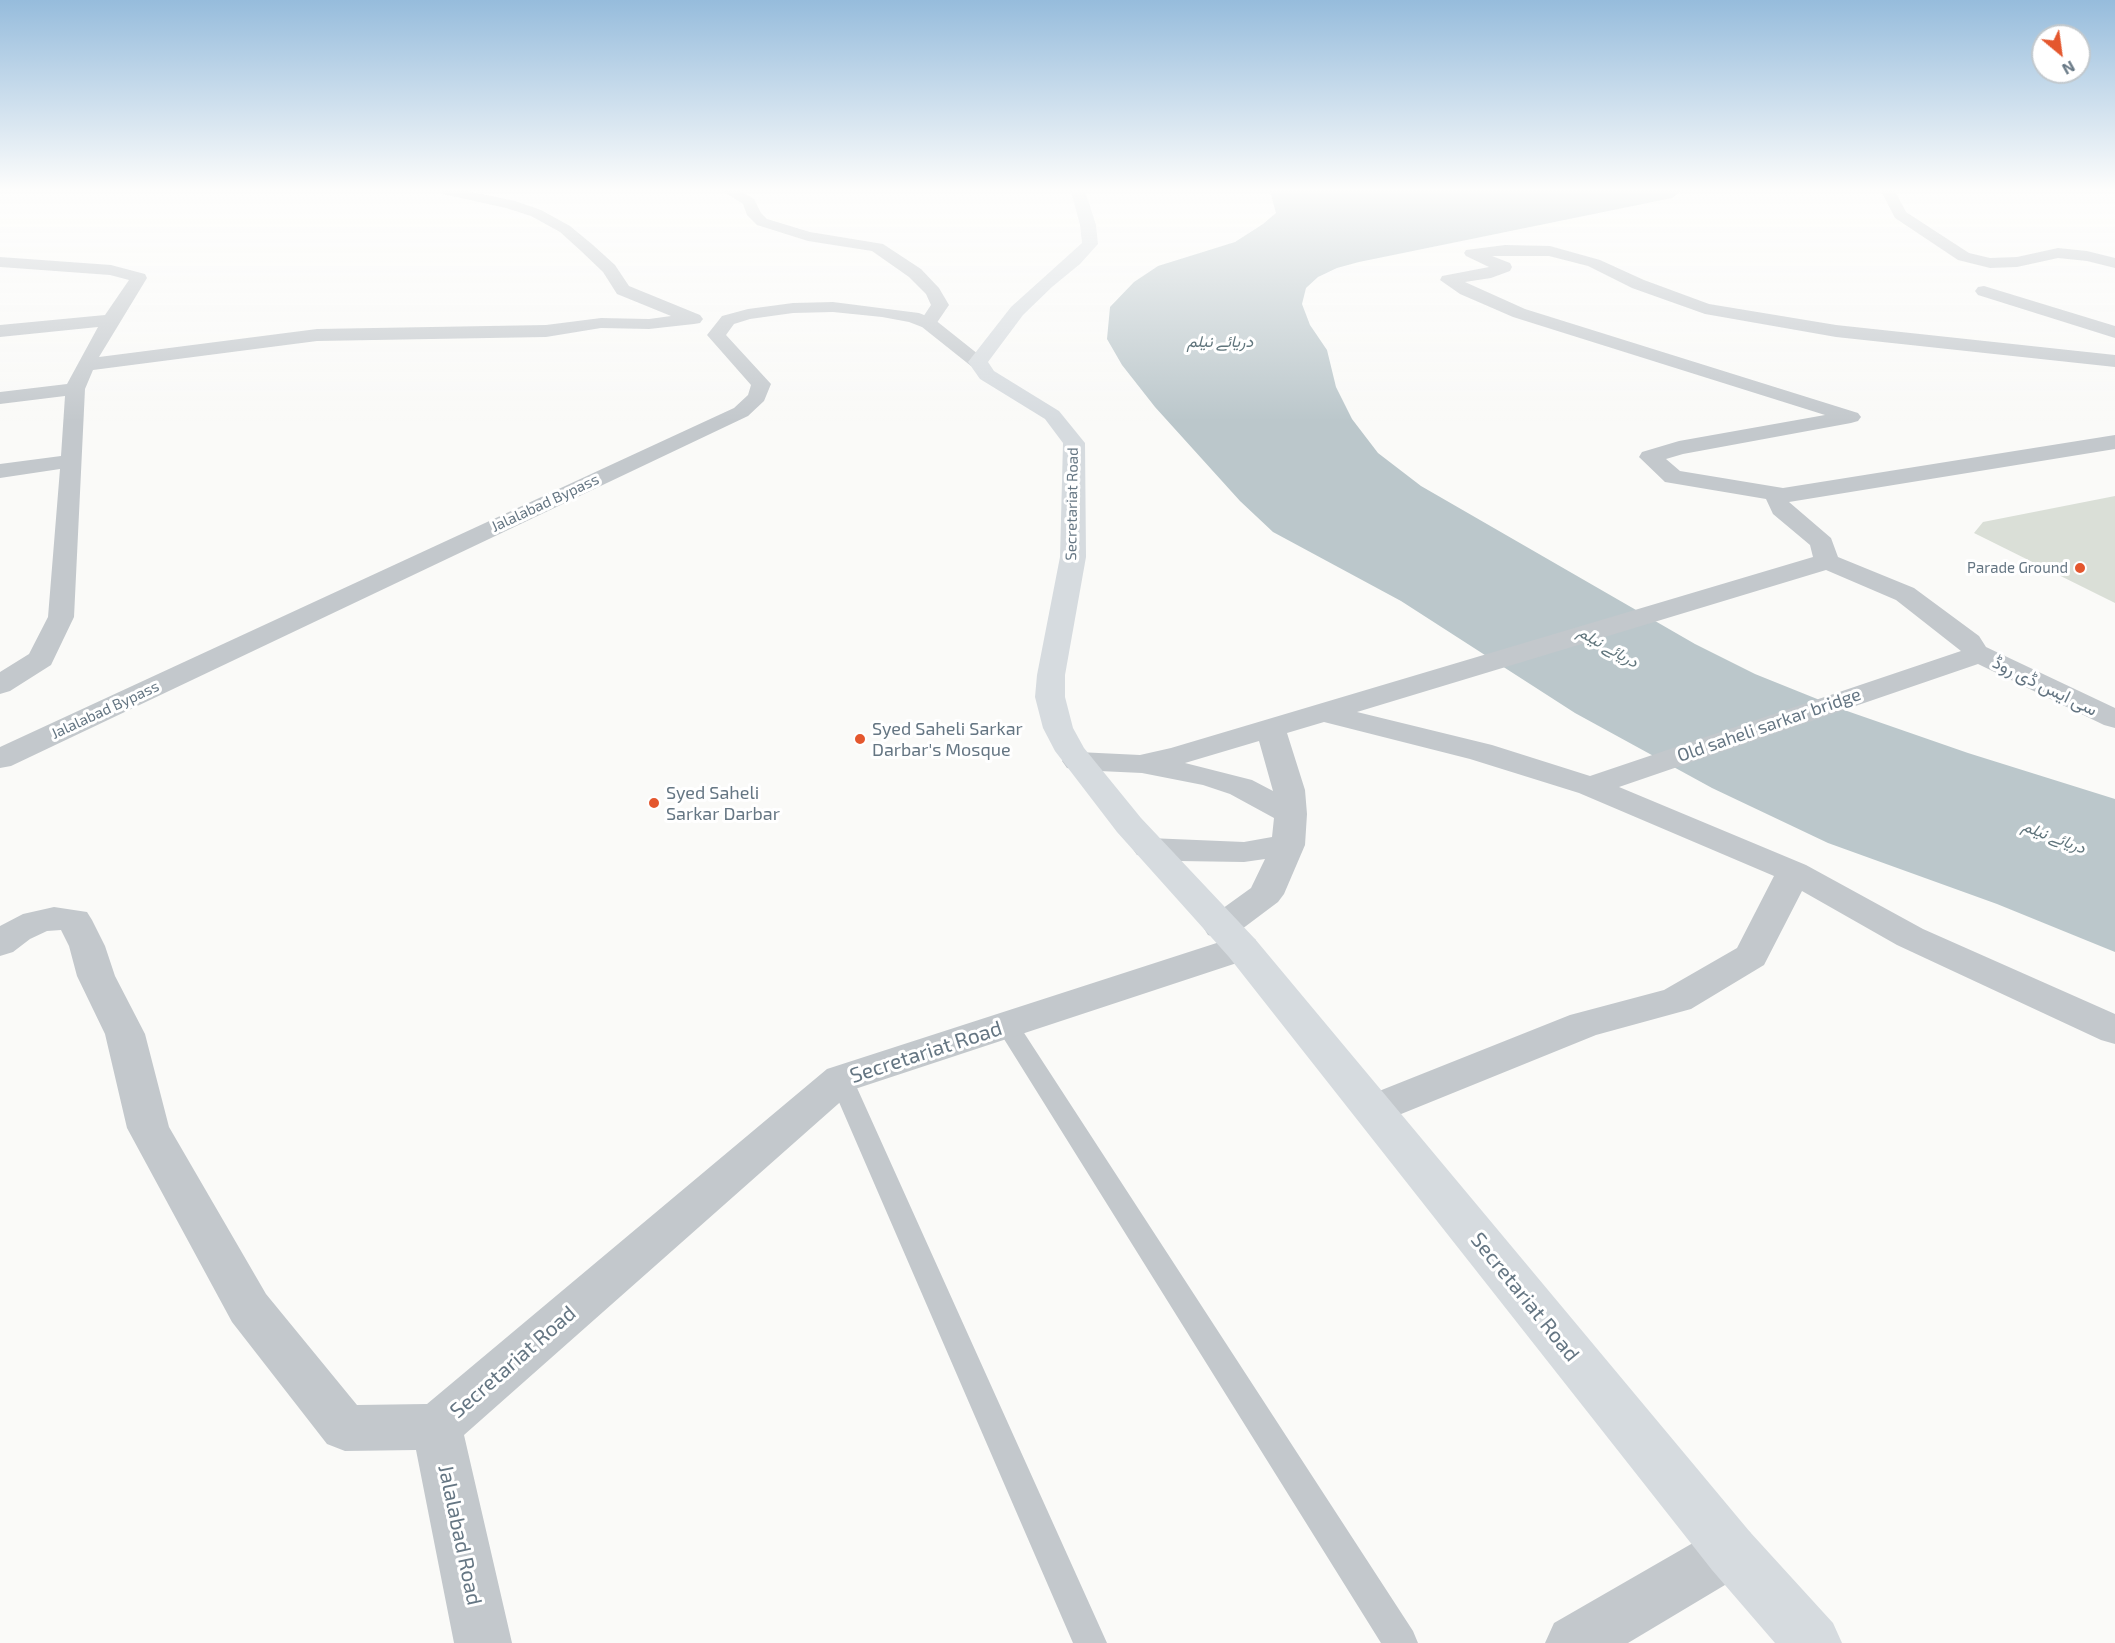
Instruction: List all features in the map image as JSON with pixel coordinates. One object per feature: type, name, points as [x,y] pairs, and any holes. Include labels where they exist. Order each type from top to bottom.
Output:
[{"type":"main road","points":[[978,362],[1017,311],[1066,268]]},
{"type":"main road","name":"Secretariat Road","points":[[978,362],[987,375],[1052,415],[1074,443],[1073,557],[1051,675],[1050,697],[1058,728],[1070,751],[1149,848],[1231,937],[1731,1551],[1813,1643]]},
{"type":"street","points":[[0,685],[40,659],[61,617],[75,389],[85,364],[139,278],[111,270],[79,268]]},
{"type":"street","points":[[609,268],[623,290],[694,319],[716,335],[728,320],[748,314],[793,308],[833,307],[882,312],[913,317],[928,323],[978,362]]},
{"type":"street","points":[[907,268],[933,292],[940,305],[928,323]]},
{"type":"street","points":[[1502,268],[1485,274],[1448,280],[1519,313],[1851,417],[1679,448],[1650,457],[1673,477],[1784,495],[2115,442]]},
{"type":"street","points":[[1602,268],[1704,309],[1836,331],[2115,361]]},
{"type":"street","points":[[1984,291],[2115,332]]},
{"type":"street","points":[[85,364],[317,335],[546,331],[601,323],[649,324],[694,319]]},
{"type":"street","points":[[0,331],[111,320]]},
{"type":"street","name":"Jalalabad Bypass","points":[[0,759],[741,412],[757,397],[761,384],[716,335]]},
{"type":"street","points":[[0,398],[75,389]]},
{"type":"street","points":[[0,471],[72,461]]},
{"type":"street","points":[[1784,495],[1777,501],[1781,509],[1822,543],[1827,561]]},
{"type":"street","points":[[1140,764],[1177,756],[1767,581],[1827,561],[1905,594],[1969,642],[1976,653]]},
{"type":"street","name":"Old saheli sarkar bridge","points":[[1596,784],[1969,658],[1976,653]]},
{"type":"street","name":"سی ایس ڈی روڈ","points":[[1976,653],[2115,720]]},
{"type":"street","points":[[1321,712],[1596,784],[1794,872],[1910,937],[2115,1030]]},
{"type":"street","points":[[1231,937],[1266,894],[1290,830],[1289,790],[1270,728]]},
{"type":"street","points":[[1078,760],[1140,764],[1209,777],[1241,788],[1290,830]]},
{"type":"street","points":[[1149,848],[1244,852],[1290,830]]},
{"type":"street","points":[[1374,1110],[1584,1024],[1677,1000],[1750,956],[1794,872]]},
{"type":"street","name":"Secretariat Road","points":[[0,944],[16,931],[36,922],[54,918],[74,921],[87,946],[96,976],[125,1034],[148,1128],[249,1308],[345,1428],[437,1427],[841,1080],[1007,1025],[1231,937]]},
{"type":"street","name":"Jalalabad Road","points":[[437,1427],[483,1643]]},
{"type":"street","points":[[1574,1643],[1731,1551]]},
{"type":"lane","points":[[1007,1025],[1401,1643]]},
{"type":"lane","points":[[841,1080],[1090,1643]]},
{"type":"shaded area","name":"Parade Ground","points":[[2115,496],[2115,603],[1974,533],[1983,522]]},
{"type":"water","name":"دریائے نیلم","points":[[1155,268],[1338,268],[1318,277],[1306,288],[1302,304],[1310,325],[1327,350],[1336,387],[1352,419],[1378,453],[1421,486],[1695,644],[1755,674],[1847,711],[1968,753],[2115,799],[2115,952],[1997,904],[1828,843],[1712,788],[1575,713],[1401,601],[1273,532],[1240,501],[1155,407],[1122,365],[1107,339],[1110,307],[1134,282]]},
{"type":"place","name":"Parade Ground","points":[[2080,568]]},
{"type":"place","name":"Syed Saheli Sarkar Darbar's Mosque","points":[[860,739]]},
{"type":"place","name":"Syed Saheli Sarkar Darbar","points":[[654,803]]}]
